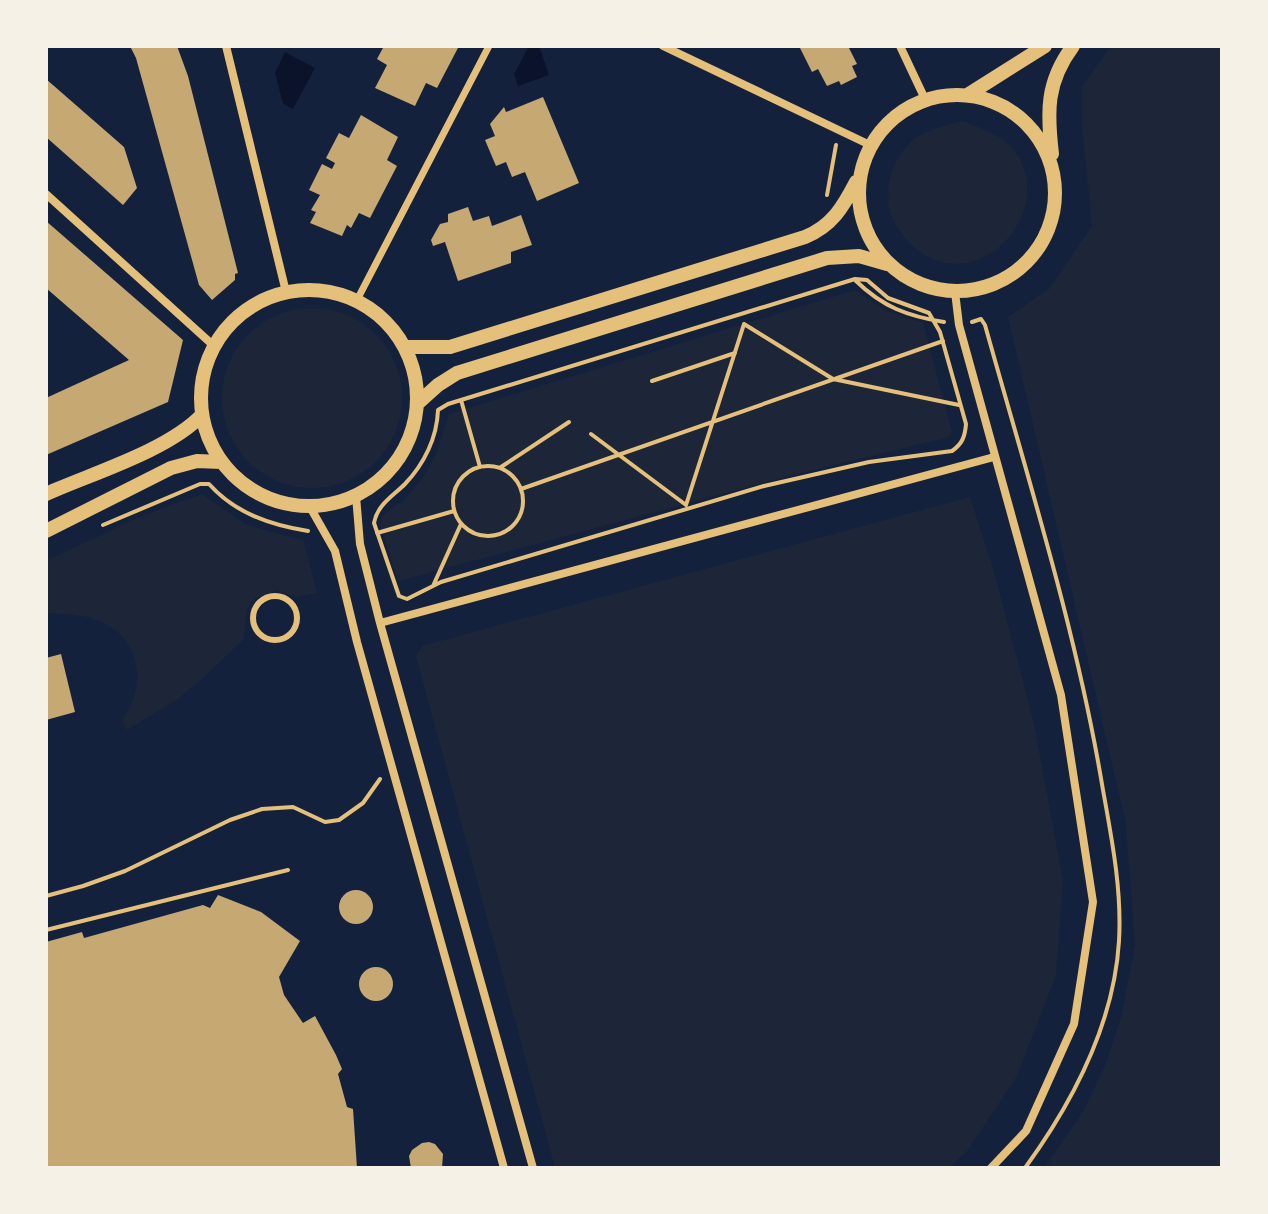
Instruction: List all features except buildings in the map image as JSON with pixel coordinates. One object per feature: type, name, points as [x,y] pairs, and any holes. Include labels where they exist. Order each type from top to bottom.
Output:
[{"type":"street","points":[[226,46],[286,292]]},
{"type":"street","points":[[357,300],[489,46]]},
{"type":"street","points":[[663,46],[870,145]]},
{"type":"street","points":[[900,46],[925,99]]},
{"type":"street","points":[[969,94],[1045,46]]},
{"type":"street","points":[[418,403],[457,373],[827,258],[859,256],[887,264],[915,283],[955,292],[997,284],[1026,264],[1046,235],[1055,202],[1047,115],[1056,75],[1073,46]]},
{"type":"street","points":[[406,347],[450,347],[805,237],[830,223],[841,210],[870,145],[890,120],[925,99],[969,94],[999,103],[1026,122],[1045,148],[1055,178]]},
{"type":"street","points":[[859,175],[858,197],[863,225],[887,264]]},
{"type":"street","points":[[46,194],[214,346]]},
{"type":"street","points":[[322,290],[357,300],[385,320],[406,347],[415,374],[418,403],[412,432],[400,458],[380,480],[356,496],[334,504],[310,507],[284,504],[258,495],[236,479],[221,462],[208,438],[202,415],[202,380],[214,346],[232,321],[257,302],[286,292],[322,290]]},
{"type":"street","points":[[955,292],[959,325],[1061,695],[1093,902],[1074,1024],[1026,1131],[991,1168]]},
{"type":"street","points":[[46,494],[162,443],[187,430],[202,415]]},
{"type":"street","points":[[380,623],[994,457]]},
{"type":"street","points":[[46,531],[171,468],[197,461],[221,462]]},
{"type":"street","points":[[356,496],[360,544],[380,623],[533,1168]]},
{"type":"street","points":[[310,507],[335,551],[357,642],[504,1168]]},
{"type":"lane","points":[[272,596],[291,603],[297,618],[291,633],[274,640],[257,631],[253,616],[260,601],[272,596]]},
{"type":"path","points":[[818,121],[815,129],[836,144],[827,191],[830,223]]},
{"type":"path","points":[[841,257],[855,279],[907,315],[959,325],[981,319],[994,355],[1094,732],[1119,898],[1119,943],[1110,994],[1094,1047],[1074,1094],[1025,1168]]},
{"type":"path","points":[[855,279],[460,400],[438,410],[432,444],[425,456],[406,483],[375,513],[374,523],[399,596],[407,599],[433,586],[764,486],[869,462],[952,451],[966,435],[966,424],[935,321]]},
{"type":"path","points":[[591,434],[686,505],[744,324],[741,315]]},
{"type":"path","points":[[744,324],[833,379],[959,405]]},
{"type":"path","points":[[521,489],[943,341]]},
{"type":"path","points":[[652,381],[735,353]]},
{"type":"path","points":[[460,400],[480,467]]},
{"type":"path","points":[[499,468],[569,422]]},
{"type":"path","points":[[480,467],[499,468],[509,472],[521,489],[521,513],[506,532],[482,536],[461,524],[454,511],[455,489],[461,479],[480,467]]},
{"type":"path","points":[[93,529],[200,484],[209,484],[239,510],[280,526],[311,532]]},
{"type":"path","points":[[377,533],[454,511]]},
{"type":"path","points":[[433,586],[461,524]]},
{"type":"path","points":[[46,896],[125,871],[210,829],[262,809],[293,807],[325,822],[339,820],[363,803],[380,779],[383,790]]},
{"type":"path","points":[[46,930],[288,870]]},
{"type":"shaded area","points":[[539,46],[549,75],[518,86],[514,74],[528,48]]},
{"type":"shaded area","points":[[1111,46],[1222,46],[1222,1168],[1044,1168],[1083,1112],[1105,1066],[1122,1014],[1135,945],[1126,824],[1008,317],[1049,289],[1092,226],[1082,124],[1082,87]]},
{"type":"shaded area","points":[[285,52],[315,68],[293,109],[283,104],[275,73]]},
{"type":"shaded area","points":[[962,121],[997,136],[1014,150],[1026,177],[1026,204],[1015,229],[997,249],[973,261],[947,263],[920,252],[896,225],[891,215],[888,193],[893,170],[911,142],[928,131]]},
{"type":"shaded area","points":[[855,290],[885,310],[923,323],[952,432],[949,437],[793,475],[398,581],[380,524],[383,515],[404,500],[426,473],[437,452],[449,414]]},
{"type":"shaded area","points":[[312,308],[346,315],[362,323],[375,335],[387,348],[395,364],[402,398],[395,432],[387,448],[375,461],[362,473],[346,481],[312,488],[278,481],[262,473],[249,461],[237,448],[229,432],[222,398],[229,364],[237,348],[249,335],[262,323],[278,315]]},
{"type":"shaded area","points":[[202,494],[247,525],[303,540],[317,593],[295,597],[277,590],[255,598],[247,609],[243,640],[175,701],[127,730],[122,720],[135,692],[137,677],[131,650],[112,628],[97,620],[46,613],[46,561],[139,517]]},
{"type":"shaded area","points":[[970,497],[995,575],[1034,724],[1063,881],[1056,975],[1017,1076],[967,1151],[949,1168],[555,1168],[416,656],[422,646]]}]
